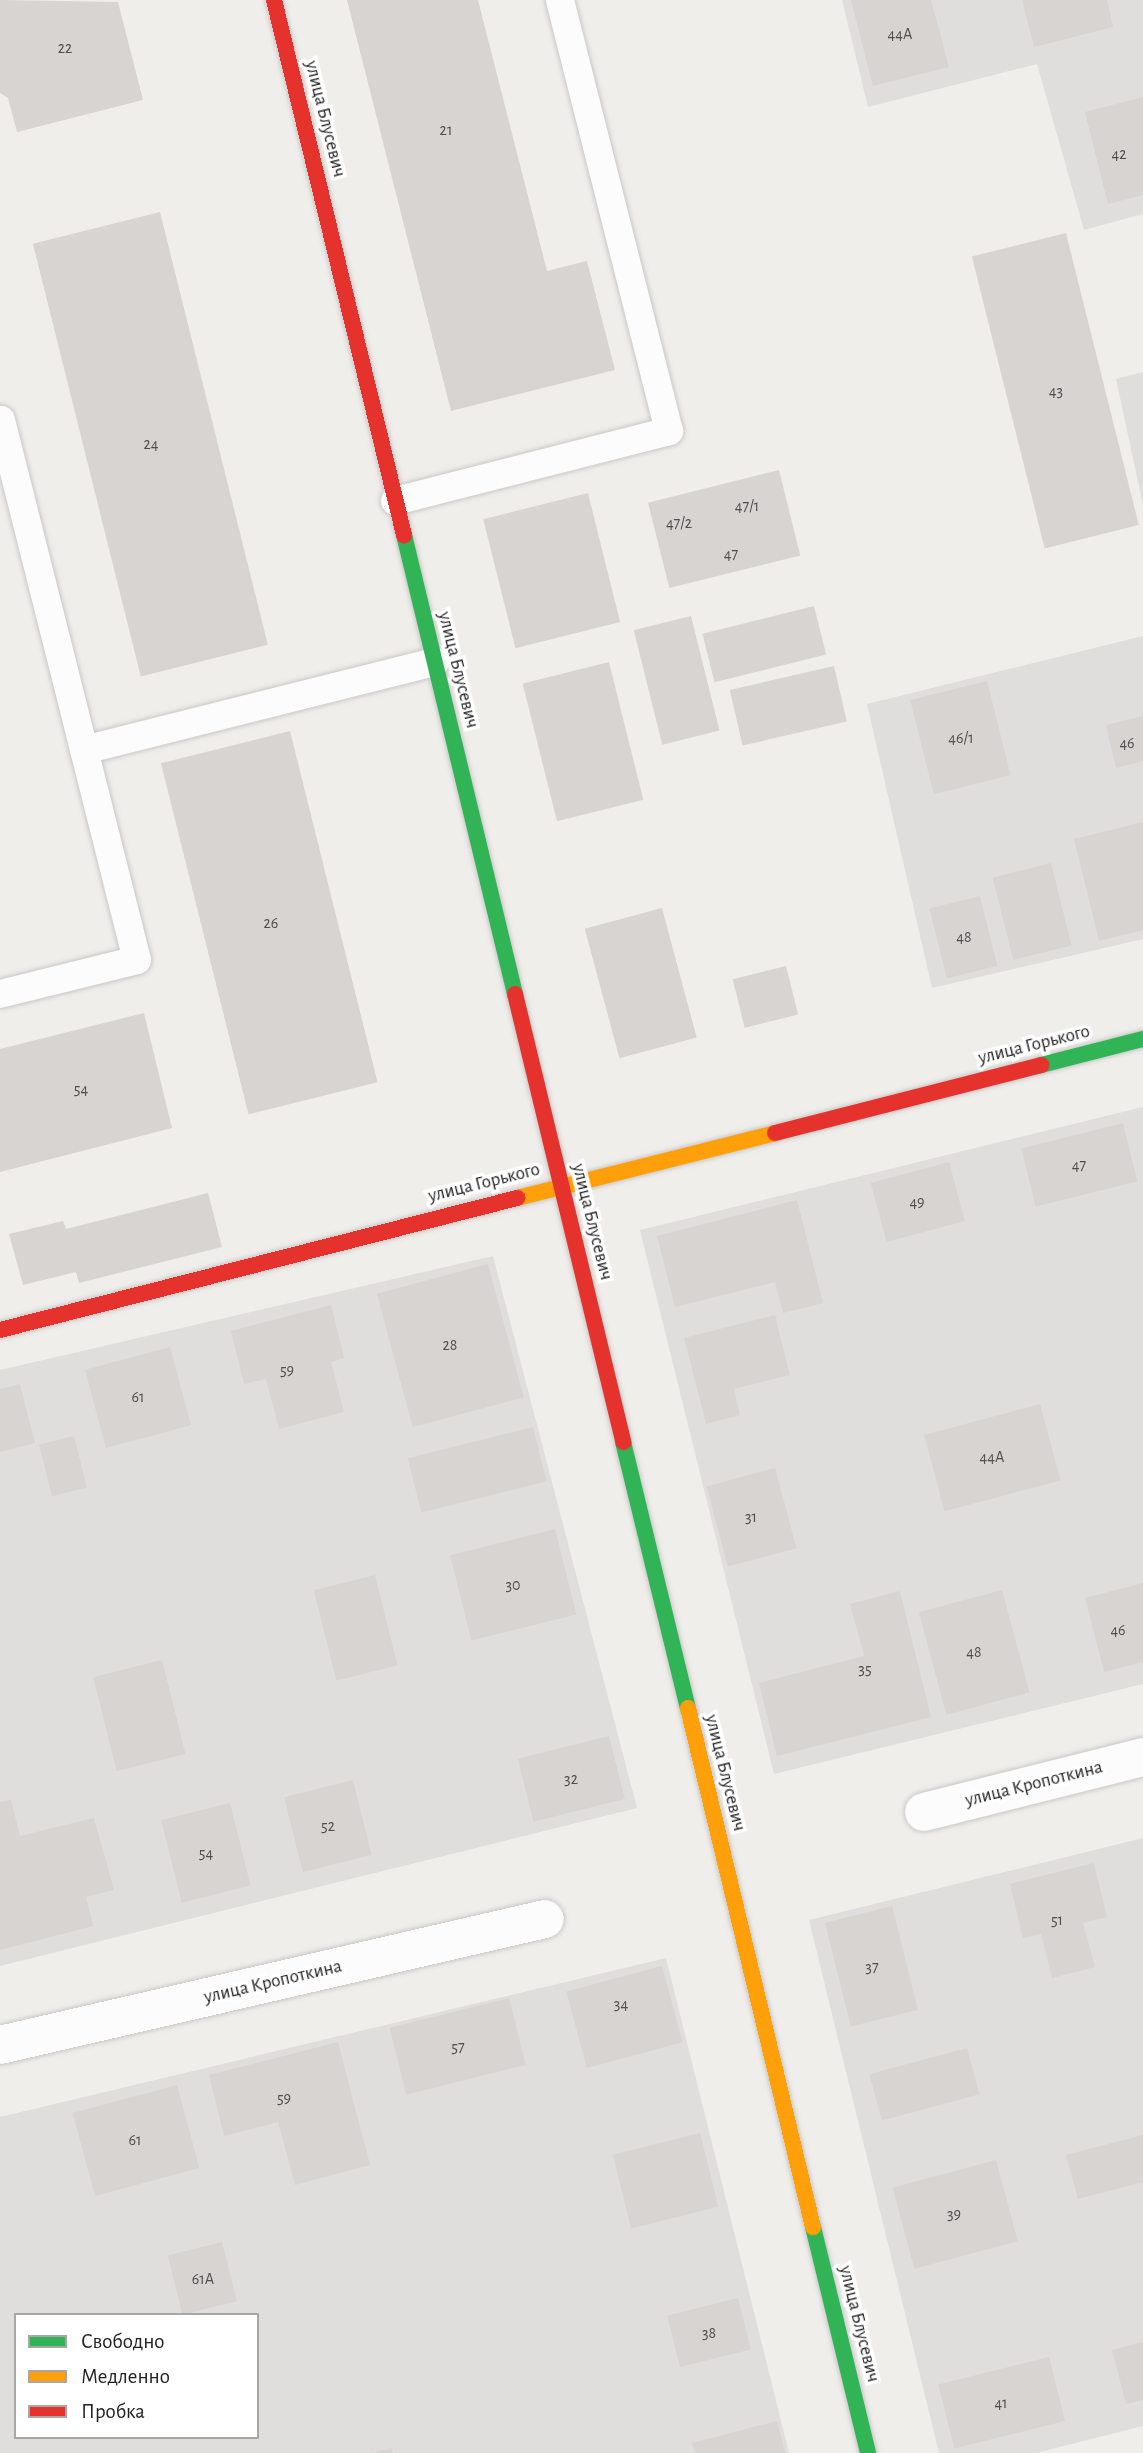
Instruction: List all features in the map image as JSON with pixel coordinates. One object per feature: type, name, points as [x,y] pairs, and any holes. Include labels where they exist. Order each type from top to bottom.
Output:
[{"type":"main road","name":"улица Блусевич","points":[[274,0],[868,2453]]},
{"type":"main road","name":"улица Горького","points":[[0,1330],[561,1185],[1143,1039]]},
{"type":"street","name":"улица Кропоткина","points":[[924,1812],[1143,1757]]},
{"type":"street","name":"улица Кропоткина","points":[[0,2045],[545,1919]]},
{"type":"lane","points":[[396,500],[669,431],[560,0]]},
{"type":"lane","points":[[0,994],[137,960],[1,420]]},
{"type":"lane","points":[[84,750],[435,662]]},
{"type":"shaded area","points":[[842,0],[1143,0],[1143,214],[1084,230],[1037,64],[868,107]]},
{"type":"shaded area","points":[[1143,372],[1143,505],[1116,379]]},
{"type":"shaded area","points":[[1143,636],[1143,939],[932,988],[867,704]]},
{"type":"shaded area","points":[[1143,1107],[1143,1684],[774,1774],[640,1230]]},
{"type":"shaded area","points":[[493,1256],[637,1808],[0,1966],[0,1370]]},
{"type":"shaded area","points":[[1143,1838],[1143,2426],[1036,2453],[939,2453],[809,1920]]},
{"type":"shaded area","points":[[666,1958],[789,2453],[0,2453],[0,2117]]},
{"type":"building","points":[[0,0],[118,2],[143,100],[17,132],[8,98],[0,93]]},
{"type":"building","points":[[347,0],[478,0],[547,271],[587,261],[615,370],[451,411]]},
{"type":"building","points":[[851,0],[931,0],[949,67],[873,86]]},
{"type":"building","points":[[1022,0],[1107,0],[1113,27],[1034,47]]},
{"type":"building","points":[[1143,97],[1143,195],[1108,204],[1085,112]]},
{"type":"building","points":[[160,212],[268,645],[141,676],[33,244]]},
{"type":"building","points":[[1066,233],[1139,525],[1045,549],[972,256]]},
{"type":"building","points":[[779,470],[800,555],[669,588],[648,503]]},
{"type":"building","points":[[588,493],[620,622],[515,648],[483,519]]},
{"type":"building","points":[[814,606],[826,655],[715,682],[702,634]]},
{"type":"building","points":[[691,616],[720,730],[662,745],[634,630]]},
{"type":"building","points":[[609,662],[643,800],[557,821],[523,684]]},
{"type":"building","points":[[834,666],[847,722],[743,746],[730,690]]},
{"type":"building","points":[[987,681],[1010,775],[934,794],[910,700]]},
{"type":"building","points":[[1143,716],[1143,761],[1116,768],[1106,725]]},
{"type":"building","points":[[290,731],[378,1082],[249,1114],[161,763]]},
{"type":"building","points":[[1143,822],[1143,930],[1099,941],[1074,839]]},
{"type":"building","points":[[1051,863],[1072,945],[1013,960],[993,878]]},
{"type":"building","points":[[980,896],[997,966],[947,978],[930,909]]},
{"type":"building","points":[[662,908],[697,1037],[619,1058],[585,929]]},
{"type":"building","points":[[786,966],[798,1015],[745,1028],[733,979]]},
{"type":"building","points":[[144,1013],[172,1128],[0,1172],[0,1049]]},
{"type":"building","points":[[1123,1123],[1138,1181],[1036,1207],[1021,1148]]},
{"type":"building","points":[[949,1162],[965,1221],[887,1242],[871,1183]]},
{"type":"building","points":[[208,1193],[222,1247],[79,1283],[76,1272],[23,1285],[9,1234],[63,1221],[66,1229]]},
{"type":"building","points":[[797,1200],[823,1303],[783,1313],[775,1282],[675,1307],[657,1236]]},
{"type":"building","points":[[488,1264],[524,1397],[413,1427],[377,1294]]},
{"type":"building","points":[[331,1305],[344,1358],[331,1362],[344,1412],[279,1429],[266,1379],[244,1384],[231,1331]]},
{"type":"building","points":[[775,1315],[790,1375],[734,1389],[740,1415],[706,1424],[684,1338]]},
{"type":"building","points":[[170,1347],[191,1425],[106,1448],[85,1370]]},
{"type":"building","points":[[20,1384],[35,1443],[0,1452],[0,1389]]},
{"type":"building","points":[[1040,1404],[1060,1480],[945,1511],[924,1435]]},
{"type":"building","points":[[533,1427],[547,1481],[421,1513],[408,1458]]},
{"type":"building","points":[[74,1436],[87,1487],[52,1496],[39,1445]]},
{"type":"building","points":[[775,1468],[796,1548],[728,1567],[706,1486]]},
{"type":"building","points":[[555,1529],[576,1614],[471,1641],[450,1555]]},
{"type":"building","points":[[375,1575],[397,1665],[336,1680],[314,1590]]},
{"type":"building","points":[[1143,1583],[1143,1662],[1104,1672],[1085,1598]]},
{"type":"building","points":[[1002,1590],[1029,1692],[946,1715],[919,1612]]},
{"type":"building","points":[[900,1591],[931,1717],[777,1756],[759,1683],[864,1656],[850,1604]]},
{"type":"building","points":[[162,1660],[185,1754],[117,1771],[93,1677]]},
{"type":"building","points":[[609,1736],[625,1799],[534,1822],[518,1759]]},
{"type":"building","points":[[353,1780],[372,1855],[303,1872],[284,1797]]},
{"type":"building","points":[[11,1800],[20,1836],[94,1818],[114,1890],[86,1897],[93,1926],[0,1950],[0,1802]]},
{"type":"building","points":[[230,1803],[251,1885],[182,1903],[161,1820]]},
{"type":"building","points":[[1094,1863],[1107,1917],[1083,1923],[1095,1967],[1052,1978],[1041,1934],[1023,1938],[1010,1884]]},
{"type":"building","points":[[892,1906],[918,2010],[851,2027],[825,1923]]},
{"type":"building","points":[[662,1966],[682,2042],[587,2068],[566,1992]]},
{"type":"building","points":[[509,1998],[526,2065],[406,2095],[390,2028]]},
{"type":"building","points":[[338,2042],[370,2165],[295,2185],[278,2122],[224,2136],[209,2075]]},
{"type":"building","points":[[967,2048],[979,2094],[882,2121],[869,2074]]},
{"type":"building","points":[[177,2085],[199,2168],[95,2196],[73,2113]]},
{"type":"building","points":[[700,2133],[718,2207],[631,2229],[613,2155]]},
{"type":"building","points":[[1143,2135],[1143,2182],[1078,2199],[1066,2155]]},
{"type":"building","points":[[996,2160],[1018,2241],[914,2269],[893,2188]]},
{"type":"building","points":[[222,2242],[237,2301],[182,2313],[168,2256]]},
{"type":"building","points":[[738,2298],[751,2349],[680,2367],[667,2316]]},
{"type":"building","points":[[1143,2342],[1143,2400],[1126,2404],[1112,2350]]},
{"type":"building","points":[[1049,2357],[1065,2421],[954,2449],[938,2385]]},
{"type":"building","points":[[777,2421],[785,2453],[695,2453],[692,2443]]},
{"type":"building","points":[[391,2448],[393,2453],[375,2452]]},
{"type":"traffic: fast","points":[[404,535],[515,994]]},
{"type":"traffic: fast","points":[[1041,1065],[1143,1039]]},
{"type":"traffic: fast","points":[[623,1442],[688,1708]]},
{"type":"traffic: fast","points":[[813,2227],[868,2453]]},
{"type":"traffic: slow","points":[[517,1198],[775,1133]]},
{"type":"traffic: slow","points":[[688,1708],[813,2227]]},
{"type":"traffic: jam","points":[[274,0],[404,535]]},
{"type":"traffic: jam","points":[[515,994],[623,1442]]},
{"type":"traffic: jam","points":[[775,1133],[1041,1065]]},
{"type":"traffic: jam","points":[[0,1330],[517,1198]]}]
